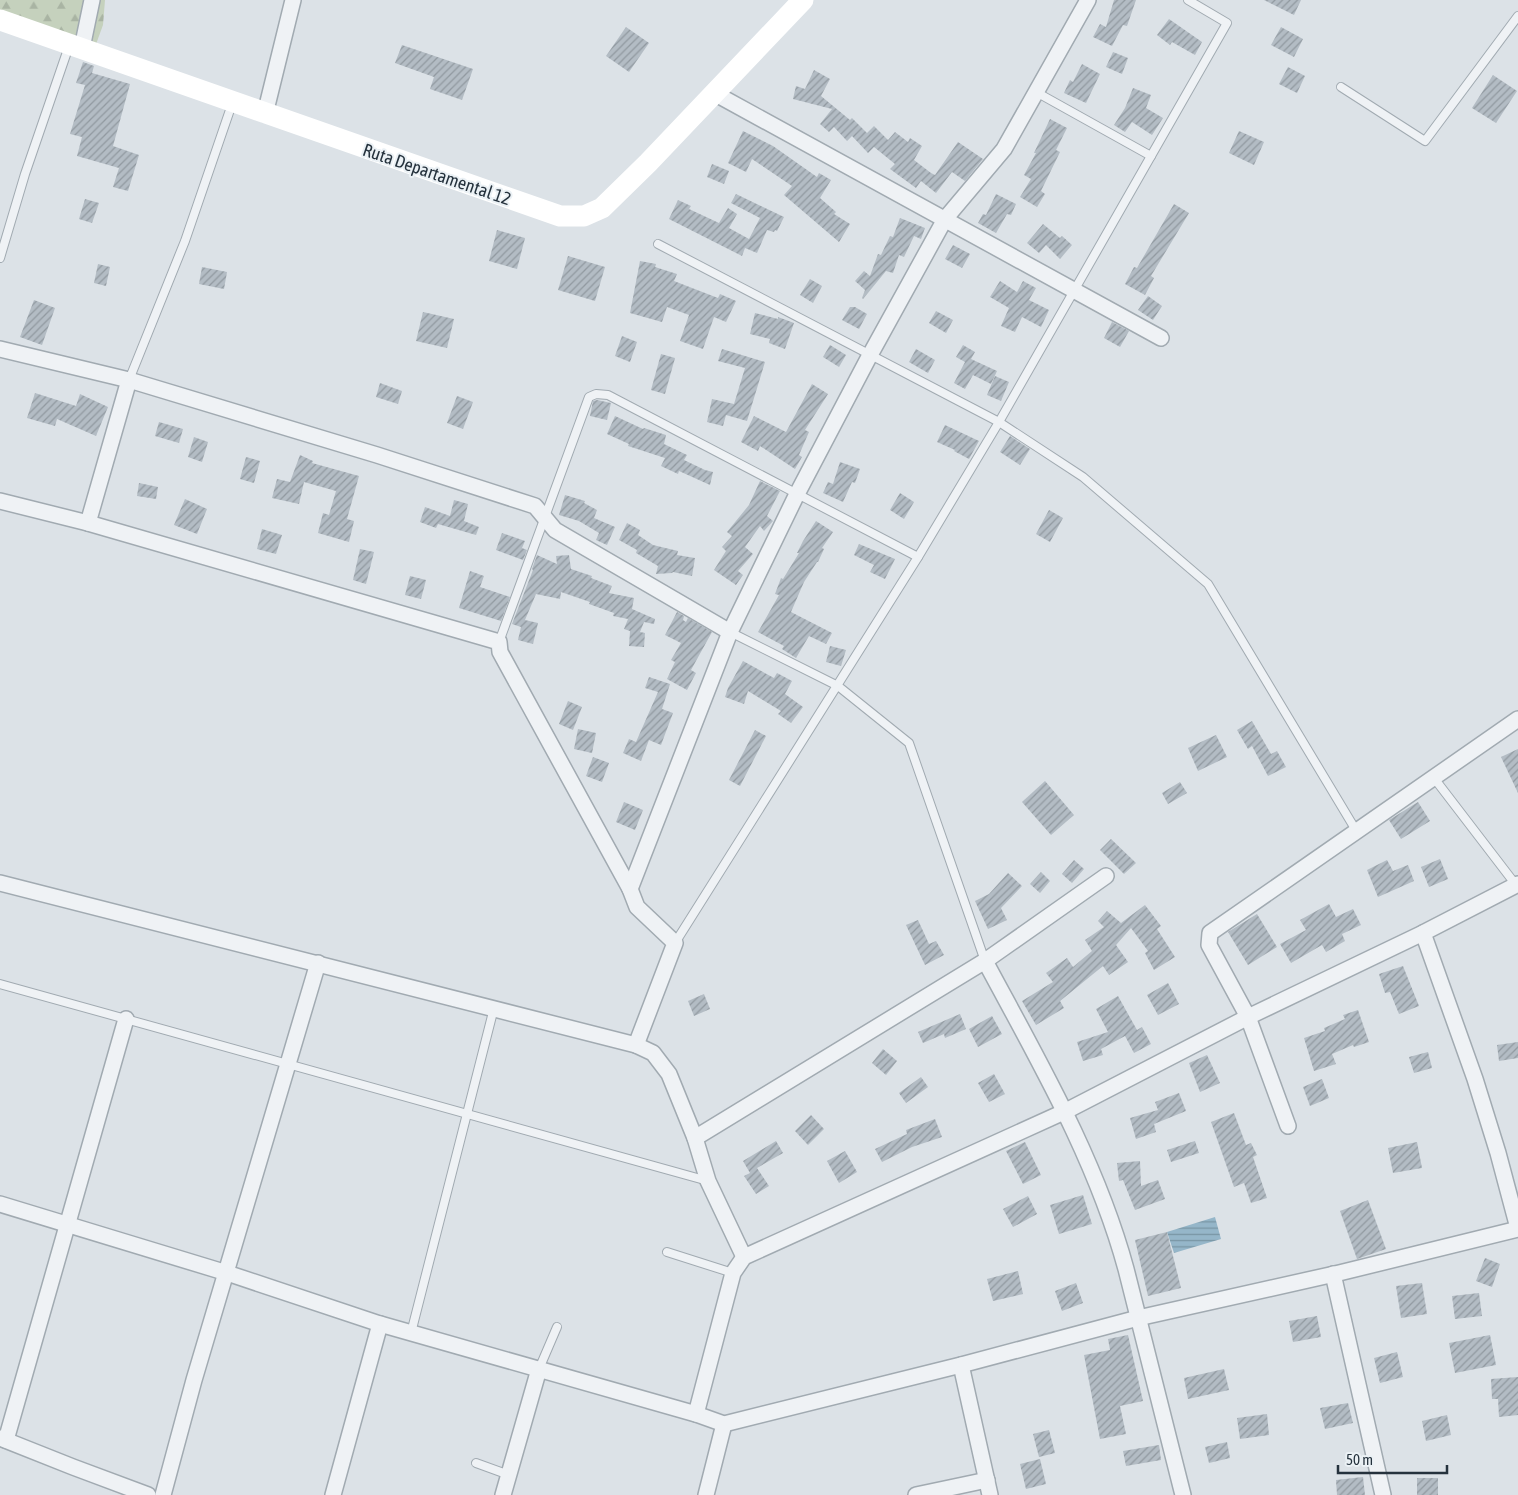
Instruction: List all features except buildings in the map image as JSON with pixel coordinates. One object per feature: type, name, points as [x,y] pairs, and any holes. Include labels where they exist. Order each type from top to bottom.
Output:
[{"type":"main road","name":"Ruta Departamental 12","points":[[0,20],[560,216],[584,216],[602,208],[803,0]]},
{"type":"street","points":[[76,46],[92,0]]},
{"type":"street","points":[[265,114],[294,0]]},
{"type":"street","points":[[630,889],[730,632],[797,494],[870,355],[945,219],[1004,149],[1088,0]]},
{"type":"street","points":[[714,94],[1161,338]]},
{"type":"street","points":[[0,349],[129,380],[377,455],[535,506],[546,517],[554,530],[730,632]]},
{"type":"street","points":[[88,523],[129,380]]},
{"type":"street","points":[[0,501],[88,523],[499,642],[500,652],[630,889],[637,907],[675,943],[636,1045]]},
{"type":"street","points":[[1288,1126],[1248,1017],[1209,945],[1210,933],[1518,719]]},
{"type":"street","points":[[695,1138],[985,961],[1106,876]]},
{"type":"street","points":[[0,883],[636,1045],[653,1054],[669,1074],[695,1138],[708,1180],[744,1257]]},
{"type":"street","points":[[696,1414],[733,1272],[744,1257],[1066,1112],[1248,1017],[1517,885]]},
{"type":"street","points":[[0,1204],[227,1273],[380,1324],[696,1414],[724,1424],[961,1365],[1138,1318],[1333,1274],[1518,1229],[1476,1079],[1422,933]]},
{"type":"street","points":[[985,961],[1066,1112],[1117,1238],[1184,1495]]},
{"type":"street","points":[[163,1495],[194,1380],[318,963]]},
{"type":"street","points":[[126,1019],[3,1439],[148,1495]]},
{"type":"street","points":[[1333,1274],[1383,1495]]},
{"type":"street","points":[[333,1495],[380,1324]]},
{"type":"street","points":[[916,1495],[988,1488],[961,1365]]},
{"type":"street","points":[[504,1495],[539,1369]]},
{"type":"street","points":[[706,1495],[724,1424]]},
{"type":"lane","points":[[675,943],[838,686],[999,422],[1227,23],[1188,0]]},
{"type":"lane","points":[[1341,87],[1424,141],[1518,16]]},
{"type":"lane","points":[[0,258],[25,174],[76,46]]},
{"type":"lane","points":[[1036,92],[1151,156]]},
{"type":"lane","points":[[129,380],[185,241],[233,102]]},
{"type":"lane","points":[[658,244],[999,422],[1083,477],[1208,584],[1357,832]]},
{"type":"lane","points":[[499,642],[589,397],[596,394],[608,396],[918,556]]},
{"type":"lane","points":[[730,632],[838,686],[909,743],[985,961]]},
{"type":"lane","points":[[1434,778],[1517,885]]},
{"type":"lane","points":[[0,984],[708,1180]]},
{"type":"lane","points":[[411,1333],[494,1008]]},
{"type":"lane","points":[[667,1252],[733,1272]]},
{"type":"lane","points":[[539,1369],[557,1327]]},
{"type":"lane","points":[[476,1463],[509,1475]]},
{"type":"green space","points":[[0,0],[105,0],[103,25],[95,47],[0,26]]},
{"type":"water","points":[[1215,1217],[1221,1239],[1174,1253],[1167,1232]]}]
